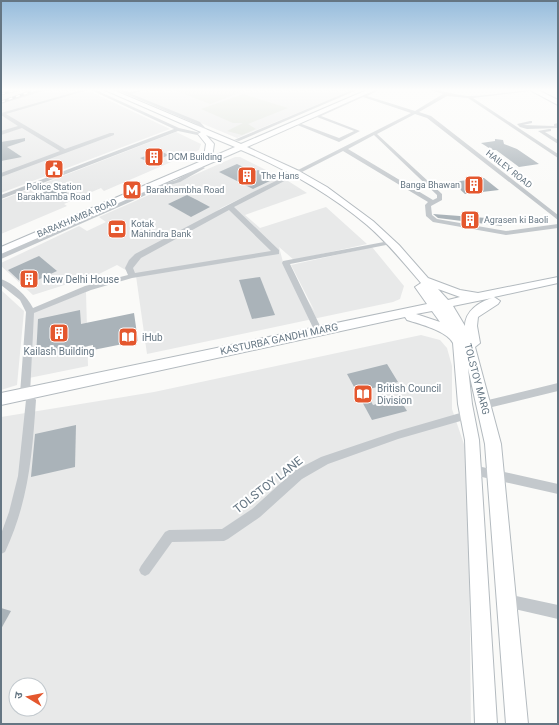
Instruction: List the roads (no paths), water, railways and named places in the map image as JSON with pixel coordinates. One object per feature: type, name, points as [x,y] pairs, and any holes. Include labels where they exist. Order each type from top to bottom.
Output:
[{"type":"main road","points":[[183,124],[237,145]]},
{"type":"main road","name":"BARAKHAMBA ROAD","points":[[1,246],[208,157],[237,145],[254,140],[289,124]]},
{"type":"main road","points":[[204,133],[210,143],[208,157]]},
{"type":"main road","name":"TOLSTOY MARG","points":[[204,133],[237,145],[324,189],[370,223],[395,246],[468,343],[493,444],[517,724]]},
{"type":"main road","points":[[219,156],[237,154],[257,156],[254,140]]},
{"type":"main road","name":"BARAKHAMBA ROAD","points":[[1,251],[61,227],[197,166],[219,156],[237,145]]},
{"type":"main road","name":"TOLSTOY MARG","points":[[294,174],[338,205],[384,244],[421,281]]},
{"type":"main road","name":"KASTURBA GANDHI MARG","points":[[442,308],[481,296],[558,280]]},
{"type":"main road","points":[[456,336],[434,324],[410,314],[416,304],[421,281],[435,284],[454,292],[481,296]]},
{"type":"main road","name":"KASTURBA GANDHI MARG","points":[[1,406],[28,397],[318,330],[442,308],[494,301],[558,287]]},
{"type":"main road","points":[[482,398],[480,372],[469,324],[471,316],[476,311],[494,301]]},
{"type":"main road","name":"TOLSTOY MARG","points":[[442,308],[456,336],[461,355],[467,415],[472,440],[486,724]]},
{"type":"main road","name":"KASTURBA GANDHI MARG","points":[[1,399],[28,397],[410,314]]},
{"type":"street","points":[[18,124],[63,150],[62,152]]},
{"type":"street","points":[[167,124],[178,129],[204,133]]},
{"type":"street","points":[[198,124],[204,133]]},
{"type":"street","points":[[237,145],[286,124]]},
{"type":"street","points":[[254,140],[297,124],[340,140],[358,131],[339,124]]},
{"type":"street","points":[[132,276],[129,268],[138,256],[392,124]]},
{"type":"street","name":"HAILEY ROAD","points":[[439,124],[558,218]]},
{"type":"street","points":[[509,124],[558,156]]},
{"type":"street","points":[[520,124],[527,128],[542,126],[553,128],[558,127],[556,125],[558,124]]},
{"type":"street","points":[[1,133],[22,126]]},
{"type":"street","points":[[309,129],[315,126]]},
{"type":"street","points":[[338,129],[344,126]]},
{"type":"street","points":[[1,197],[178,129]]},
{"type":"street","points":[[558,129],[540,131],[558,142]]},
{"type":"street","points":[[325,135],[331,132]]},
{"type":"street","points":[[374,133],[440,195],[440,198],[428,205],[429,216],[435,221],[506,233],[558,226]]},
{"type":"street","points":[[1,175],[112,134]]},
{"type":"street","points":[[344,149],[432,202]]},
{"type":"street","points":[[230,207],[286,263],[318,330]]},
{"type":"street","points":[[1,257],[61,227]]},
{"type":"street","points":[[286,263],[384,244]]},
{"type":"street","points":[[30,312],[88,288],[132,276],[276,252]]},
{"type":"street","points":[[1,282],[25,299],[30,312],[27,456],[19,504],[12,526],[1,548]]},
{"type":"street","points":[[482,398],[558,387]]},
{"type":"street","name":"TOLSTOY LANE","points":[[145,570],[169,536],[224,534],[256,512],[298,475],[325,460],[398,434],[467,415]]},
{"type":"street","points":[[473,470],[513,477],[525,482],[558,489]]},
{"type":"street","points":[[513,477],[525,477],[558,483]]},
{"type":"street","points":[[507,601],[558,612]]},
{"type":"place","name":"DCM Building","points":[[154,157]]},
{"type":"place","name":"Police Station Barakhamba Road","points":[[54,169]]},
{"type":"place","name":"The Hans","points":[[247,176]]},
{"type":"place","name":"Banga Bhawan","points":[[474,185]]},
{"type":"place","name":"Barakhambha Road","points":[[132,190]]},
{"type":"place","name":"Agrasen ki Baoli","points":[[470,220]]},
{"type":"place","name":"Kotak Mahindra Bank","points":[[117,229]]},
{"type":"place","name":"New Delhi House","points":[[29,279]]},
{"type":"place","name":"Kailash Building","points":[[59,333]]},
{"type":"place","name":"iHub","points":[[128,337]]},
{"type":"place","name":"British Council Division","points":[[363,394]]}]
